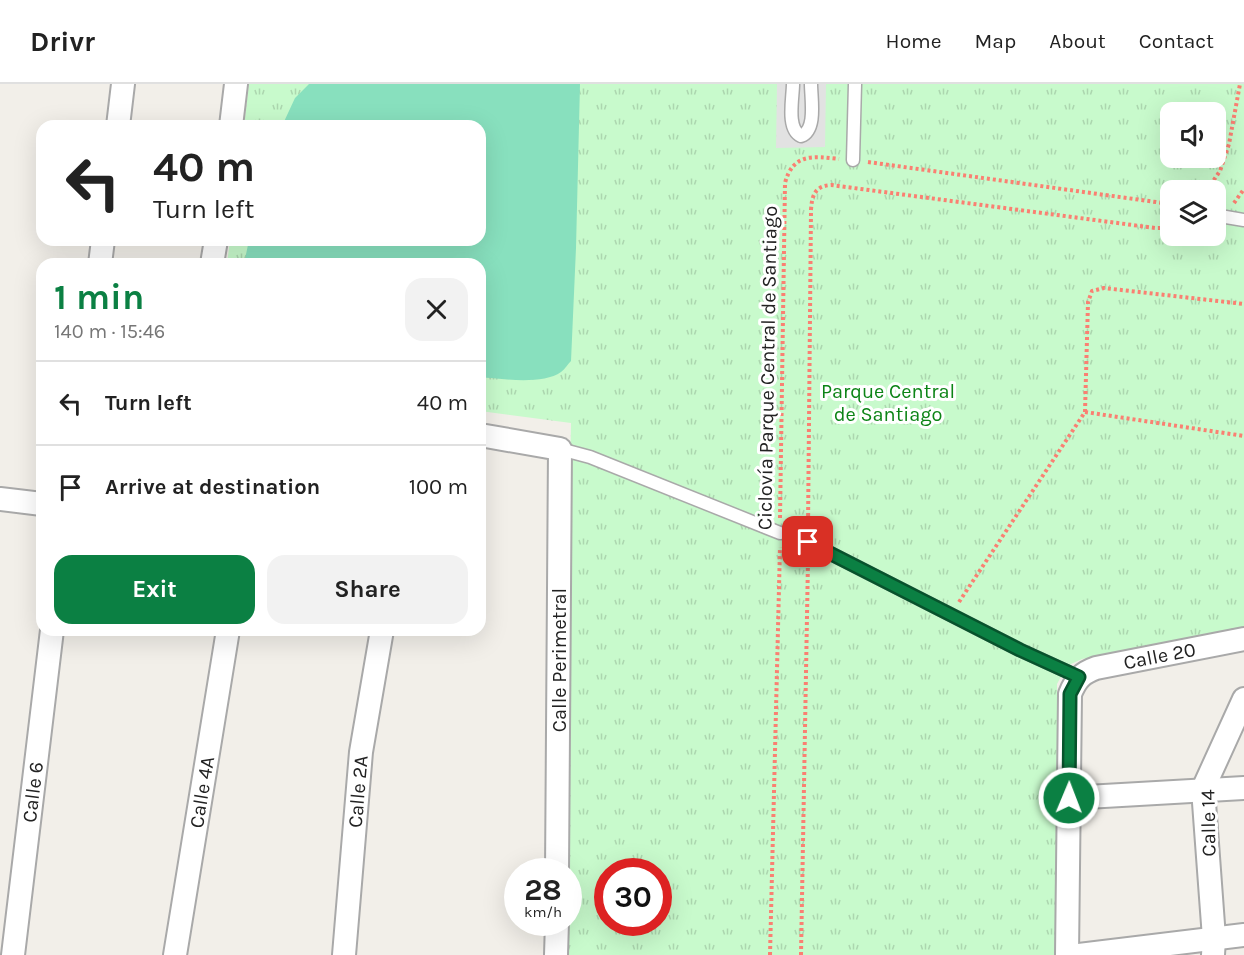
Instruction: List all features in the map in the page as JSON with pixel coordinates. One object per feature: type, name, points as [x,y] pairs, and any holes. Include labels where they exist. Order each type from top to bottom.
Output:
[{"type":"street","points":[[119,120],[123,84]]},
{"type":"street","points":[[232,120],[236,84]]},
{"type":"street","points":[[486,436],[560,449]]},
{"type":"street","name":"Calle Perimetral","points":[[557,858],[560,449]]},
{"type":"street","points":[[0,499],[36,503]]},
{"type":"street","name":"Calle 6","points":[[13,955],[51,636]]},
{"type":"street","name":"Calle 4A","points":[[175,955],[227,636]]},
{"type":"street","name":"Calle 2A","points":[[344,955],[361,752],[381,636]]},
{"type":"street","name":"Calle 20","points":[[1079,677],[1096,668],[1244,639]]},
{"type":"street","points":[[1067,955],[1070,694],[1079,677]]},
{"type":"street","name":"Calle 14","points":[[1213,946],[1203,789],[1244,699]]},
{"type":"street","points":[[1069,798],[1244,788]]},
{"type":"street","points":[[1079,955],[1213,946],[1244,934]]},
{"type":"street","points":[[556,936],[556,955]]},
{"type":"lane","points":[[793,84],[793,127],[801,136],[811,128],[811,84]]},
{"type":"lane","points":[[853,160],[855,84]]},
{"type":"lane","points":[[1226,217],[1244,220]]},
{"type":"lane","points":[[560,449],[590,457],[780,533]]},
{"type":"lane","points":[[808,542],[1079,677]]},
{"type":"path","points":[[1214,180],[1220,171],[1226,153],[1240,84]]},
{"type":"path","name":"Ciclovía Parque Central de Santiago","points":[[770,955],[780,533],[785,183],[793,165],[801,160],[823,157],[853,160],[1160,203]]},
{"type":"path","name":"Ciclovía Parque Central de Santiago","points":[[801,955],[812,197],[815,191],[825,185],[831,185],[1160,228]]},
{"type":"path","points":[[951,614],[1085,412],[1088,302],[1092,291],[1104,288],[1244,304]]},
{"type":"path","points":[[1085,412],[1244,436]]},
{"type":"green space","name":"Parque Central de Santiago","points":[[249,84],[1244,84],[1244,629],[1082,659],[1071,664],[1063,673],[1057,684],[1059,955],[562,955],[562,936],[582,936],[582,858],[563,858],[571,423],[486,412],[486,258],[228,258],[229,246],[486,246],[486,120],[245,120]]},
{"type":"green space","points":[[309,84],[580,84],[571,361],[562,371],[544,379],[533,380],[486,378],[486,258],[245,258],[248,246],[486,246],[486,120],[285,120],[295,98]]},
{"type":"shaded area","points":[[777,84],[826,84],[825,147],[776,148]]},
{"type":"route","points":[[808,542],[1020,650],[1079,677],[1070,694],[1069,798]]}]
